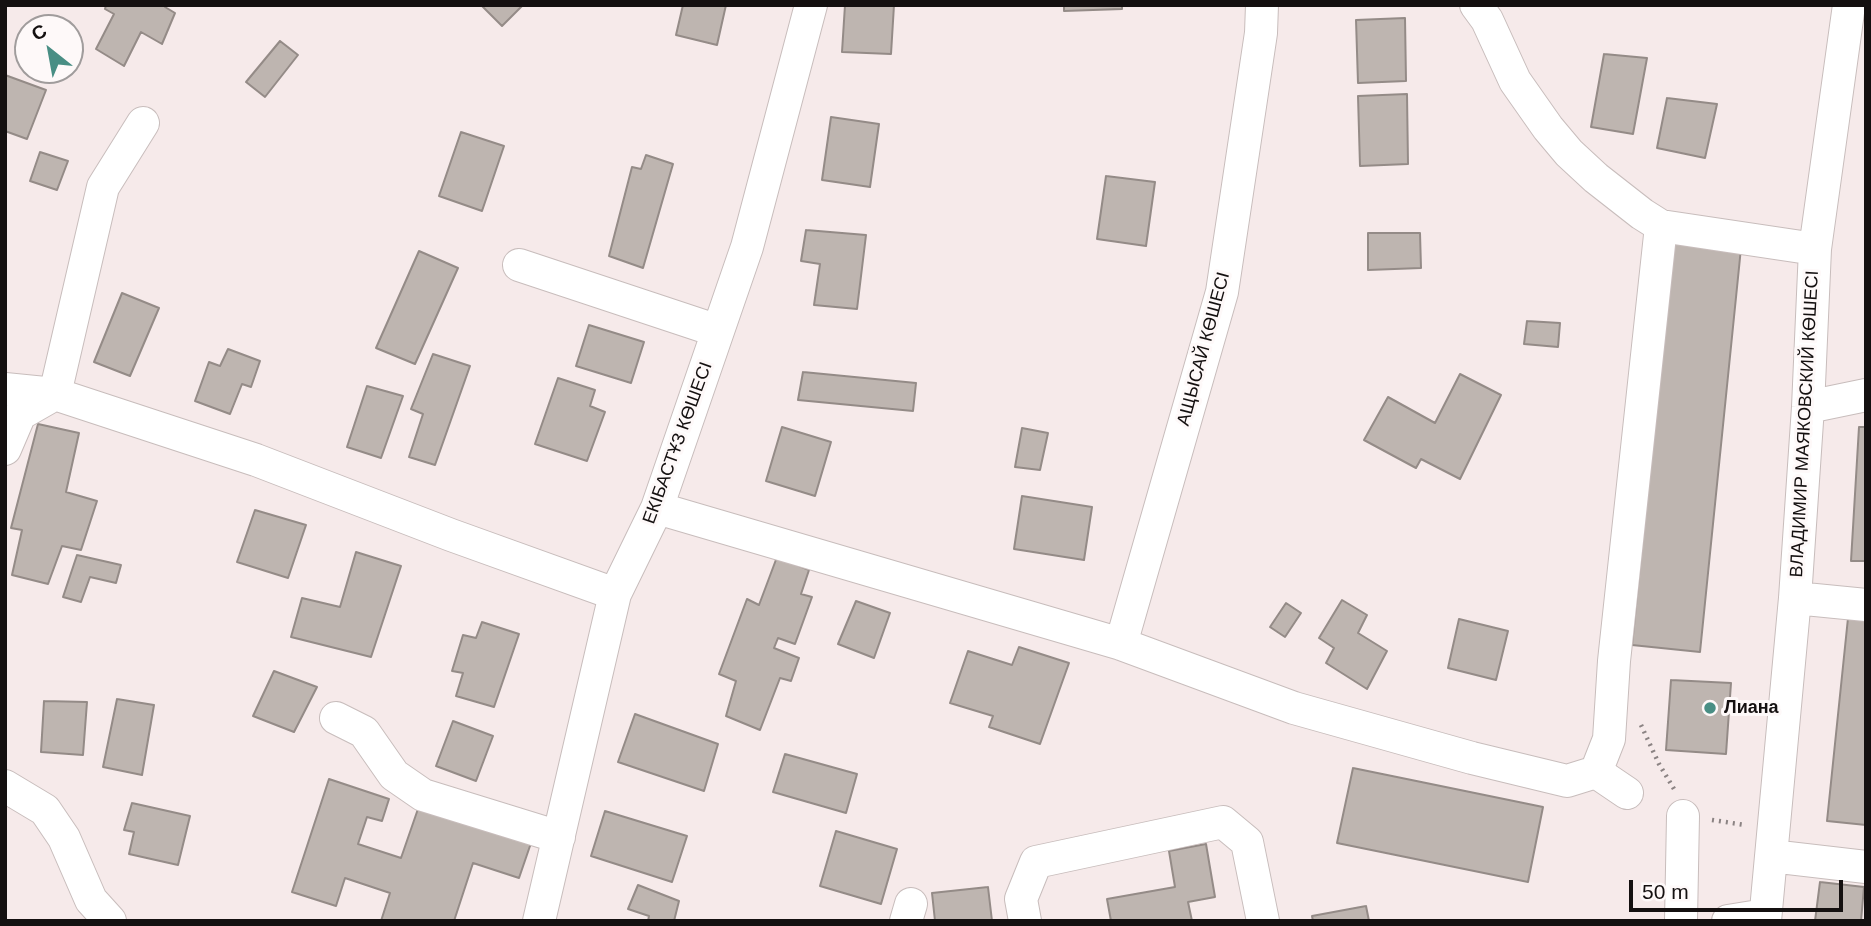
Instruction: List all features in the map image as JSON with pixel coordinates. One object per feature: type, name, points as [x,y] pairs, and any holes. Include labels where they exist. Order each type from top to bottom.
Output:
[{"type":"street","name":"ЕКІБАСТҰЗ КӨШЕСІ","points":[[539,921],[615,594],[657,508],[747,247],[811,5]]},
{"type":"street","name":"АЩЫСАЙ КӨШЕСІ","points":[[1121,644],[1223,292],[1261,33],[1262,5]]},
{"type":"street","name":"ВЛАДИМИР МАЯКОВСКИЙ КӨШЕСІ","points":[[1476,5],[1487,20],[1514,81],[1569,153],[1596,178],[1661,226],[1815,250],[1795,598],[1765,918]]},
{"type":"street","points":[[1815,250],[1849,5]]},
{"type":"street","points":[[5,449],[20,415],[55,394],[103,187],[143,123]]},
{"type":"street","points":[[1596,772],[1609,739],[1614,661],[1661,226]]},
{"type":"street","points":[[519,265],[718,331]]},
{"type":"street","points":[[5,388],[55,394],[256,460],[615,594]]},
{"type":"street","points":[[1808,407],[1866,395]]},
{"type":"street","points":[[657,508],[1121,644],[1293,708],[1472,758],[1567,781],[1596,772]]},
{"type":"street","points":[[1795,598],[1866,605]]},
{"type":"street","points":[[336,719],[364,733],[394,775],[423,795],[559,837]]},
{"type":"street","points":[[1596,772],[1627,793]]},
{"type":"street","points":[[5,786],[45,810],[64,838],[91,900],[110,921]]},
{"type":"street","points":[[1681,921],[1683,816]]},
{"type":"street","points":[[1025,921],[1021,900],[1036,862],[1223,822],[1247,842],[1263,921]]},
{"type":"street","points":[[1771,856],[1866,867]]},
{"type":"street","points":[[1728,921],[1765,918]]},
{"type":"path","points":[[1640,723],[1674,789],[1683,816],[1749,825]]},
{"type":"building","points":[[106,5],[166,5],[165,7],[175,13],[162,44],[141,32],[124,66],[96,49],[114,14],[105,9]]},
{"type":"building","points":[[481,5],[523,5],[502,26]]},
{"type":"building","points":[[683,5],[726,5],[717,45],[676,35]]},
{"type":"building","points":[[845,5],[894,5],[891,54],[842,52]]},
{"type":"building","points":[[1064,5],[1122,5],[1122,9],[1064,11]]},
{"type":"building","points":[[1405,18],[1406,81],[1358,83],[1356,20]]},
{"type":"building","points":[[280,41],[298,55],[265,97],[246,82]]},
{"type":"building","points":[[1604,54],[1647,58],[1633,134],[1591,127]]},
{"type":"building","points":[[5,75],[14,78],[14,84],[30,84],[46,90],[27,139],[5,131]]},
{"type":"building","points":[[1407,94],[1408,164],[1360,166],[1358,96]]},
{"type":"building","points":[[1667,98],[1717,104],[1705,158],[1657,148]]},
{"type":"building","points":[[831,117],[879,124],[870,187],[822,180]]},
{"type":"building","points":[[461,132],[504,146],[482,211],[439,196]]},
{"type":"building","points":[[40,152],[68,161],[57,190],[30,181]]},
{"type":"building","points":[[646,155],[673,164],[643,268],[609,256],[632,167],[641,169]]},
{"type":"building","points":[[1106,176],[1155,182],[1146,246],[1097,239]]},
{"type":"building","points":[[806,230],[866,235],[857,309],[814,305],[820,264],[801,261]]},
{"type":"building","points":[[1368,233],[1420,233],[1421,268],[1368,270]]},
{"type":"building","points":[[1673,241],[1741,248],[1700,652],[1632,645]]},
{"type":"building","points":[[419,251],[458,268],[415,364],[376,348]]},
{"type":"building","points":[[122,293],[159,308],[130,376],[94,362]]},
{"type":"building","points":[[1527,321],[1560,323],[1558,347],[1524,344]]},
{"type":"building","points":[[589,325],[644,342],[631,383],[576,366]]},
{"type":"building","points":[[228,349],[260,361],[251,387],[242,384],[230,414],[195,401],[209,362],[220,366]]},
{"type":"building","points":[[433,354],[470,366],[435,465],[409,457],[423,414],[411,409]]},
{"type":"building","points":[[803,372],[916,383],[913,411],[798,400]]},
{"type":"building","points":[[1460,374],[1501,395],[1460,479],[1421,459],[1416,468],[1364,440],[1388,397],[1435,423]]},
{"type":"building","points":[[558,378],[595,390],[590,406],[605,412],[587,461],[535,444]]},
{"type":"building","points":[[367,386],[403,396],[381,458],[347,447]]},
{"type":"building","points":[[38,424],[79,433],[66,492],[97,501],[81,550],[62,546],[48,584],[12,575],[22,530],[11,528]]},
{"type":"building","points":[[782,427],[831,442],[815,496],[766,481]]},
{"type":"building","points":[[1859,427],[1866,427],[1866,561],[1851,561]]},
{"type":"building","points":[[1022,428],[1048,433],[1040,470],[1015,467]]},
{"type":"building","points":[[1022,496],[1092,507],[1084,560],[1014,549]]},
{"type":"building","points":[[255,510],[306,525],[288,578],[237,562]]},
{"type":"building","points":[[356,552],[401,566],[371,657],[291,637],[302,598],[340,607]]},
{"type":"building","points":[[77,555],[121,565],[116,583],[90,577],[81,602],[63,597]]},
{"type":"building","points":[[777,557],[809,570],[801,594],[812,597],[795,644],[778,638],[774,648],[799,658],[791,681],[780,678],[760,730],[726,716],[736,681],[719,674],[747,599],[759,605]]},
{"type":"building","points":[[1342,600],[1367,615],[1358,633],[1387,651],[1367,689],[1326,663],[1334,648],[1319,638]]},
{"type":"building","points":[[856,601],[890,613],[874,658],[838,644]]},
{"type":"building","points":[[1286,603],[1301,613],[1285,637],[1270,627]]},
{"type":"building","points":[[1848,618],[1866,620],[1866,825],[1827,821]]},
{"type":"building","points":[[1459,619],[1508,631],[1496,680],[1448,668]]},
{"type":"building","points":[[482,622],[519,634],[494,707],[456,696],[463,673],[452,671],[463,635],[476,638]]},
{"type":"building","points":[[1019,647],[1069,663],[1040,744],[989,727],[993,716],[950,703],[968,651],[1012,665]]},
{"type":"building","points":[[274,671],[317,687],[294,732],[253,716]]},
{"type":"building","points":[[1671,680],[1731,683],[1726,754],[1666,750]]},
{"type":"building","points":[[117,699],[154,705],[142,775],[103,767]]},
{"type":"building","points":[[44,701],[87,702],[83,755],[41,752]]},
{"type":"building","points":[[635,714],[718,744],[704,791],[618,762]]},
{"type":"building","points":[[453,721],[493,736],[476,781],[436,766]]},
{"type":"building","points":[[785,754],[857,774],[846,813],[773,792]]},
{"type":"building","points":[[1353,768],[1543,807],[1528,882],[1337,843]]},
{"type":"building","points":[[329,779],[389,799],[382,821],[367,817],[358,844],[401,858],[419,806],[531,843],[519,878],[473,863],[454,921],[381,921],[390,893],[345,878],[336,906],[292,892]]},
{"type":"building","points":[[132,803],[190,816],[178,865],[129,854],[134,832],[124,830]]},
{"type":"building","points":[[605,811],[687,836],[672,882],[591,856]]},
{"type":"building","points":[[836,831],[897,849],[881,904],[820,886]]},
{"type":"building","points":[[1206,844],[1215,897],[1188,902],[1192,921],[1111,921],[1107,899],[1175,887],[1169,851]]},
{"type":"building","points":[[1820,882],[1864,887],[1861,921],[1815,921]]},
{"type":"building","points":[[638,885],[679,901],[674,921],[648,921],[649,916],[628,909]]},
{"type":"building","points":[[988,887],[992,921],[935,921],[932,893]]},
{"type":"building","points":[[1366,906],[1369,921],[1313,921],[1312,916]]},
{"type":"place","name":"Лиана","points":[[1710,708]]}]
